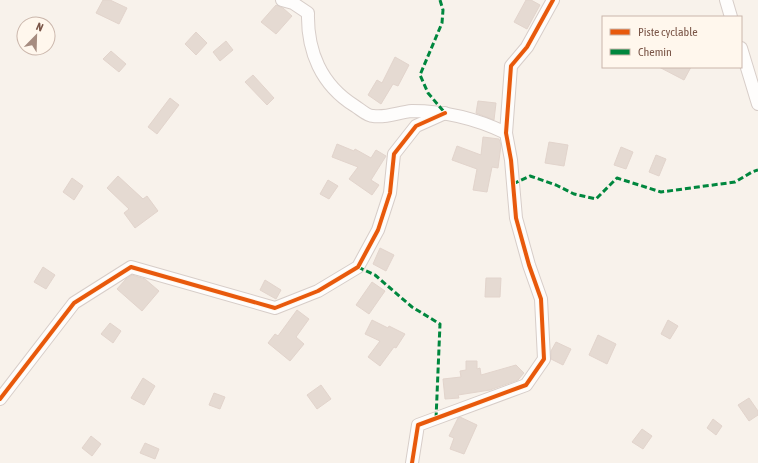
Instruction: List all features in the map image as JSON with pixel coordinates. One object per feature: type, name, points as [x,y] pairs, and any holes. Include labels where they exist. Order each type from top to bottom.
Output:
[{"type":"street","points":[[282,0],[293,3],[308,13],[308,29],[314,57],[326,81],[347,101],[372,116],[391,116],[411,111],[445,113],[494,127],[506,133]]},
{"type":"street","points":[[412,463],[418,425],[526,385],[544,359],[541,298],[529,265],[516,218],[511,160],[506,133],[511,66],[527,47],[553,0]]},
{"type":"street","points":[[726,0],[732,16]]},
{"type":"street","points":[[742,51],[758,104]]},
{"type":"street","points":[[0,399],[74,304],[131,267],[275,308],[318,291],[358,267],[378,230],[390,193],[394,154],[416,126],[445,113]]},
{"type":"building","points":[[103,0],[110,0],[127,8],[119,24],[96,13]]},
{"type":"building","points":[[526,0],[531,0],[540,5],[527,29],[514,22]]},
{"type":"building","points":[[276,5],[283,8],[292,16],[276,34],[261,22]]},
{"type":"building","points":[[196,32],[207,43],[196,55],[185,44]]},
{"type":"building","points":[[226,41],[233,50],[220,61],[213,52]]},
{"type":"building","points":[[111,51],[126,64],[119,72],[103,59]]},
{"type":"building","points":[[395,57],[409,65],[398,86],[393,84],[381,104],[368,95],[377,80],[382,83]]},
{"type":"building","points":[[661,68],[690,68],[684,80]]},
{"type":"building","points":[[253,75],[274,98],[267,105],[245,82]]},
{"type":"building","points":[[170,98],[179,105],[157,134],[148,127]]},
{"type":"building","points":[[478,101],[496,103],[494,120],[476,113]]},
{"type":"building","points":[[483,137],[499,139],[501,145],[498,168],[492,167],[487,192],[473,190],[477,169],[452,160],[457,146],[481,155]]},
{"type":"building","points":[[549,142],[568,145],[564,166],[545,163]]},
{"type":"building","points":[[337,144],[354,151],[355,149],[371,158],[376,150],[386,156],[371,180],[379,185],[372,195],[349,179],[358,167],[332,157]]},
{"type":"building","points":[[621,147],[633,152],[626,169],[614,165]]},
{"type":"building","points":[[656,155],[666,159],[659,176],[649,172]]},
{"type":"building","points":[[118,176],[143,199],[147,196],[158,211],[135,228],[124,213],[129,209],[107,188]]},
{"type":"building","points":[[72,178],[83,186],[74,200],[63,192]]},
{"type":"building","points":[[328,180],[338,186],[329,199],[320,194]]},
{"type":"building","points":[[380,248],[394,255],[386,271],[373,264]]},
{"type":"building","points":[[43,267],[55,275],[46,289],[34,282]]},
{"type":"building","points":[[132,275],[145,279],[159,291],[142,311],[117,289]]},
{"type":"building","points":[[486,278],[501,278],[500,297],[485,297]]},
{"type":"building","points":[[265,280],[281,290],[276,299],[260,290]]},
{"type":"building","points":[[372,282],[385,291],[369,314],[356,305]]},
{"type":"building","points":[[297,310],[309,319],[296,337],[304,344],[290,361],[268,343],[275,334],[278,336]]},
{"type":"building","points":[[372,320],[405,334],[396,348],[394,347],[380,366],[368,357],[380,341],[365,334]]},
{"type":"building","points":[[668,320],[678,326],[670,339],[661,334]]},
{"type":"building","points":[[110,323],[121,331],[113,343],[101,334]]},
{"type":"building","points":[[598,335],[616,344],[607,364],[589,355]]},
{"type":"building","points":[[556,342],[571,349],[563,365],[551,359],[551,351]]},
{"type":"building","points":[[466,361],[477,361],[477,369],[480,368],[481,375],[516,365],[524,373],[518,380],[490,390],[458,395],[459,398],[445,399],[443,379],[461,377],[460,371],[466,370]]},
{"type":"building","points":[[143,378],[155,386],[144,405],[131,398]]},
{"type":"building","points":[[321,385],[331,399],[317,409],[307,395]]},
{"type":"building","points":[[214,393],[225,397],[220,409],[209,405]]},
{"type":"building","points":[[749,398],[758,411],[758,415],[749,421],[738,405]]},
{"type":"building","points":[[460,417],[477,425],[464,454],[450,449],[454,438],[449,436],[458,418]]},
{"type":"building","points":[[713,419],[722,426],[716,435],[707,428]]},
{"type":"building","points":[[642,429],[652,436],[643,449],[632,442]]},
{"type":"building","points":[[91,436],[101,444],[92,456],[82,448]]},
{"type":"building","points":[[145,443],[159,449],[155,459],[140,453]]},
{"type":"marked path","points":[[440,0],[443,10],[442,23],[420,75],[428,93],[445,113]]},
{"type":"marked path","points":[[513,184],[530,176],[556,185],[574,194],[596,199],[617,178],[661,192],[735,182],[758,170]]},
{"type":"marked path","points":[[358,267],[375,275],[412,307],[440,324],[436,419]]},
{"type":"cycle path","points":[[412,463],[418,425],[526,385],[544,359],[541,299],[529,265],[516,218],[511,160],[506,133],[511,66],[527,47],[553,0]]},
{"type":"cycle path","points":[[0,399],[74,303],[131,267],[275,308],[318,291],[358,267],[378,230],[390,193],[394,154],[416,126],[445,113]]}]
